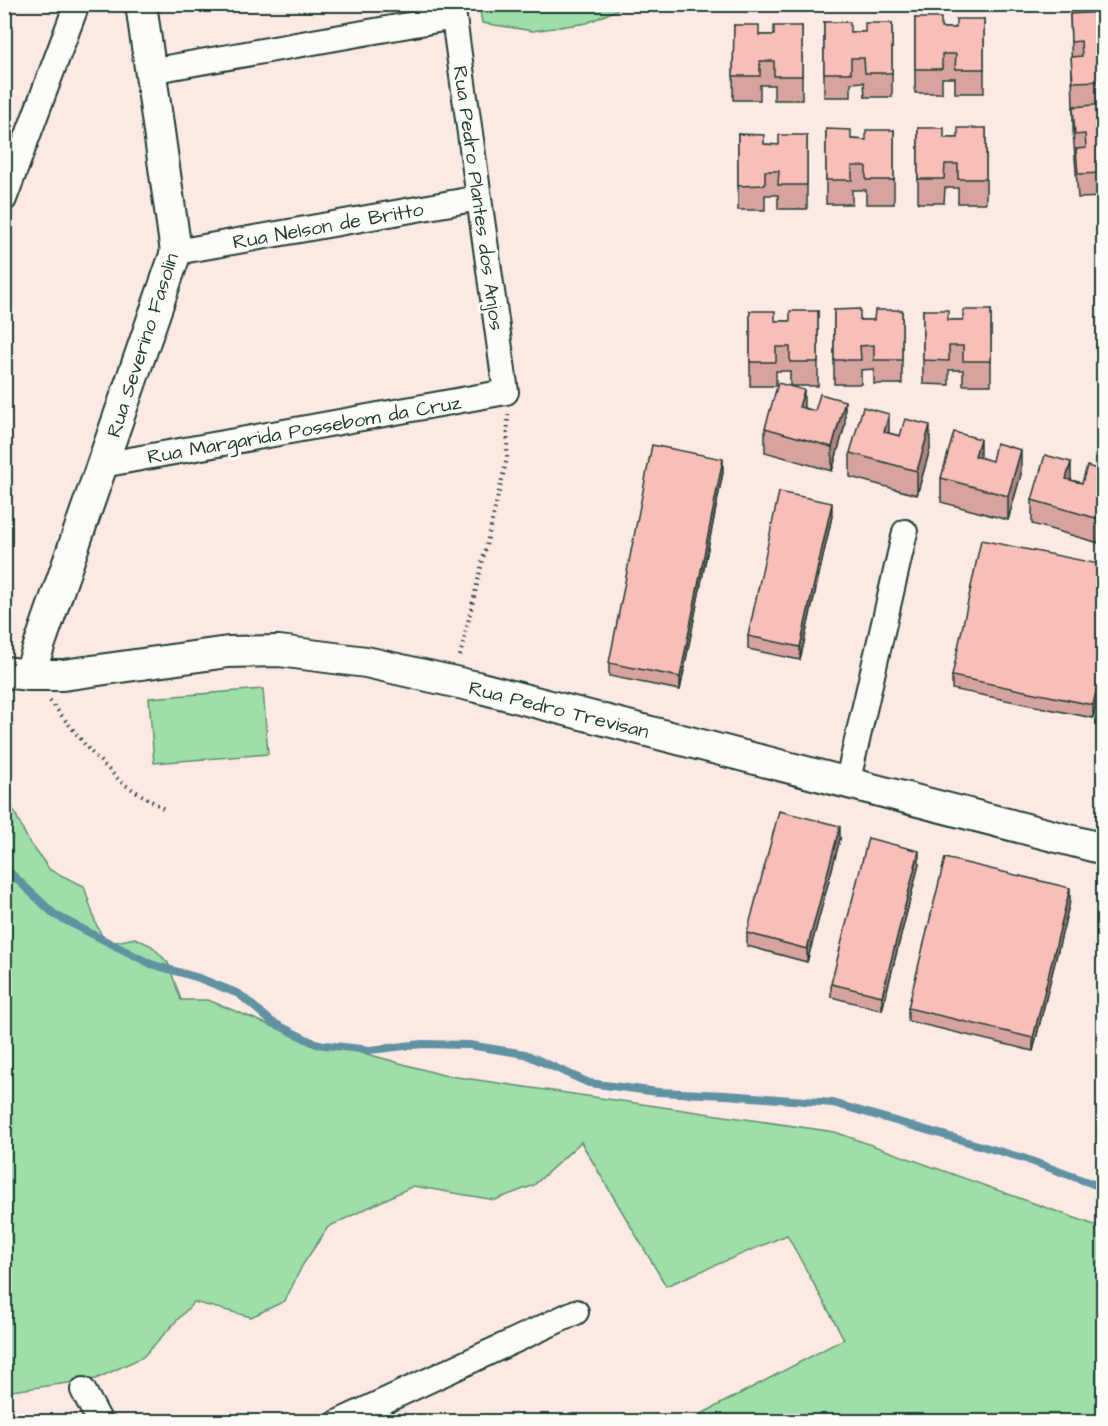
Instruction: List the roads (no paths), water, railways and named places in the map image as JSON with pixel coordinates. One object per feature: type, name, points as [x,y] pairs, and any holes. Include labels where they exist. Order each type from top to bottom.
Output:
[{"type":"street","points":[[4,199],[77,4]]},
{"type":"street","name":"Rua Severino Fasolin","points":[[16,674],[102,465],[176,252],[141,4]]},
{"type":"street","points":[[150,71],[453,11]]},
{"type":"street","name":"Rua Pedro Plantes dos Anjos","points":[[453,11],[506,392]]},
{"type":"street","name":"Rua Nelson de Britto","points":[[176,252],[479,198]]},
{"type":"street","name":"Rua Margarida Possebom da Cruz","points":[[102,465],[506,392]]},
{"type":"street","points":[[848,784],[905,532]]},
{"type":"street","name":"Rua Pedro Trevisan","points":[[16,674],[63,675],[228,652],[279,651],[366,662],[1104,849]]},
{"type":"street","points":[[339,1422],[576,1312]]},
{"type":"street","points":[[83,1390],[100,1422]]},
{"type":"waterway","points":[[4,867],[55,915],[151,964],[199,978],[239,994],[272,1022],[316,1044],[370,1050],[422,1044],[469,1045],[525,1054],[589,1083],[658,1092],[833,1103],[1023,1158],[1104,1188]]}]
